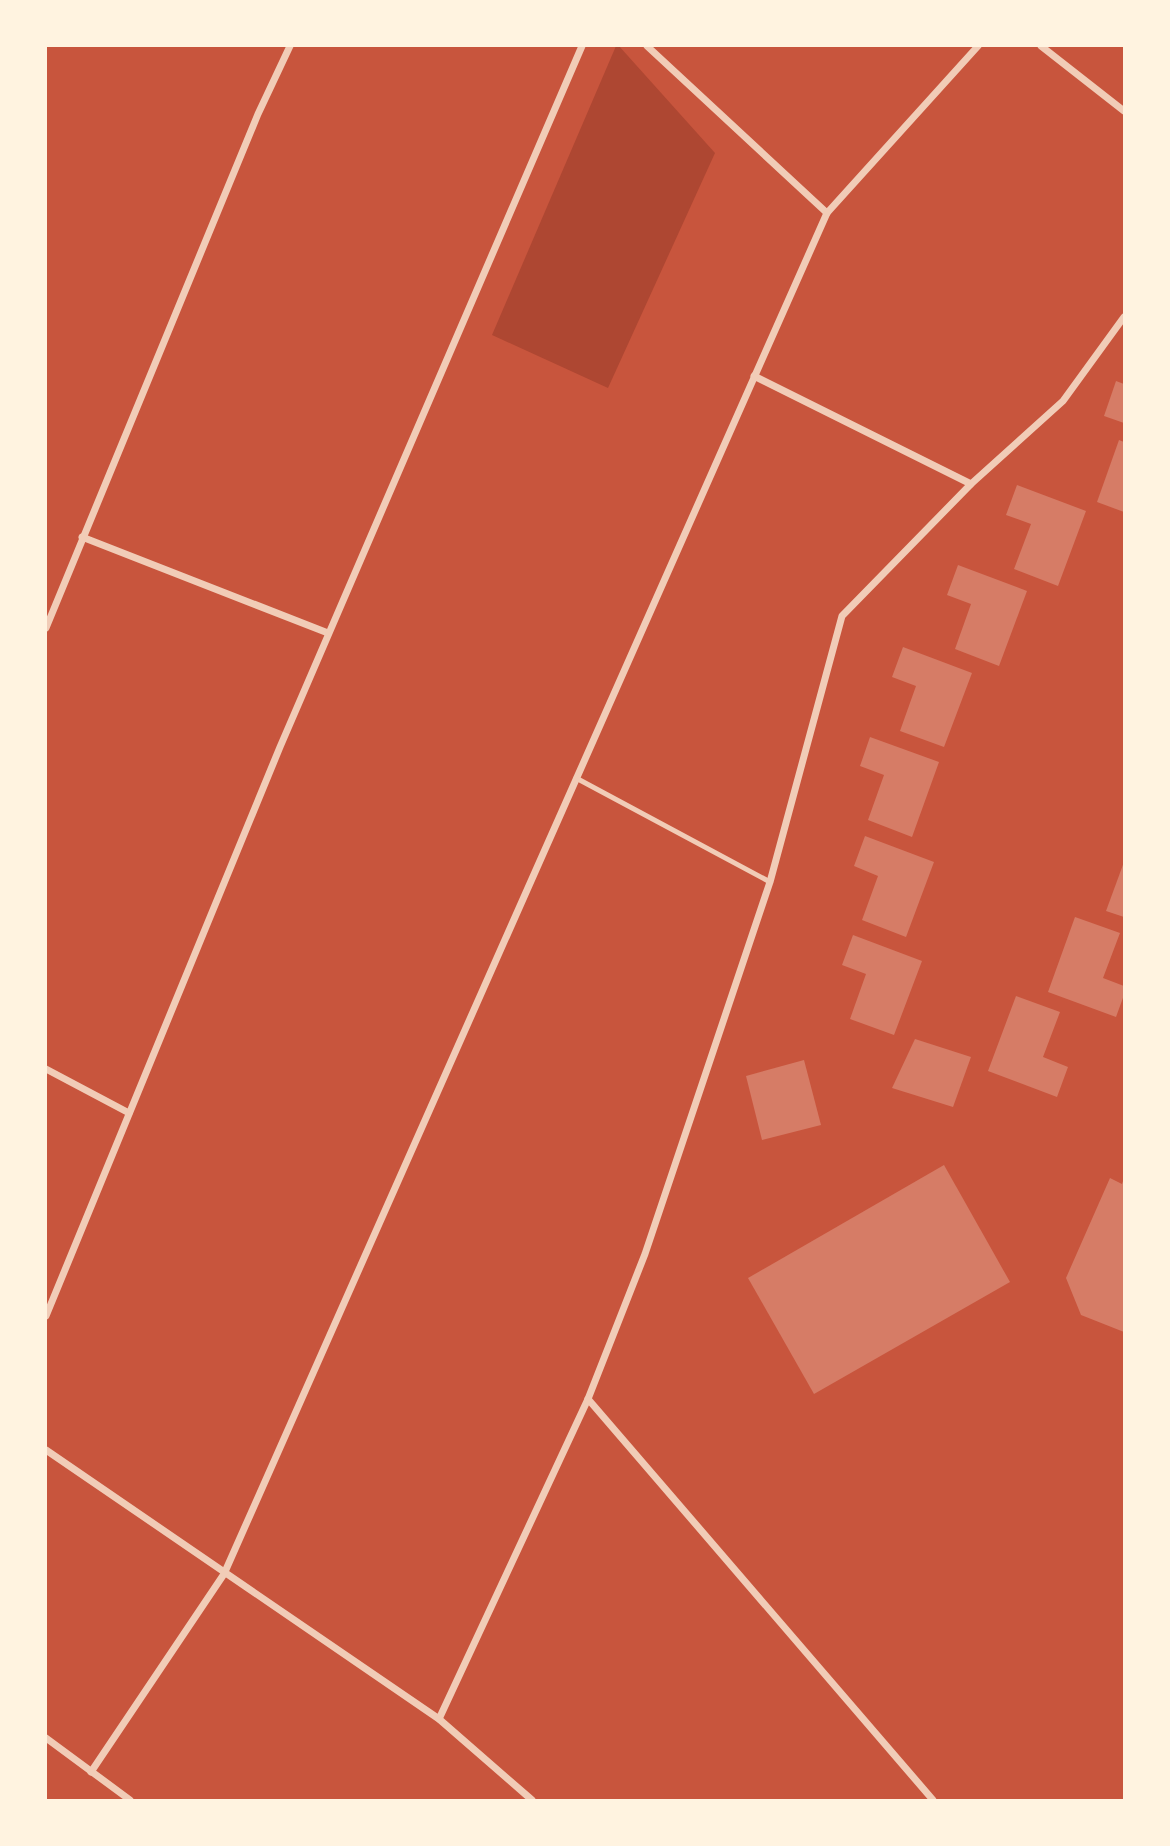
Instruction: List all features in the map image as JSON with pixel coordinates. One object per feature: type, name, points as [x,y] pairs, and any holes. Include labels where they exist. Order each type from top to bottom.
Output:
[{"type":"street","points":[[46,628],[258,114],[290,46]]},
{"type":"street","points":[[46,1317],[328,633],[582,46]]},
{"type":"street","points":[[647,46],[827,213]]},
{"type":"street","points":[[91,1772],[224,1574],[827,213],[978,46]]},
{"type":"street","points":[[1041,46],[1125,111]]},
{"type":"street","points":[[439,1718],[588,1399],[645,1254],[770,882],[842,617],[971,484],[1063,401],[1125,317]]},
{"type":"street","points":[[754,376],[971,484]]},
{"type":"street","points":[[82,537],[328,633]]},
{"type":"street","points":[[46,1069],[129,1113]]},
{"type":"street","points":[[588,1399],[933,1801]]},
{"type":"street","points":[[46,1450],[224,1574],[439,1718],[532,1801]]},
{"type":"street","points":[[46,1738],[130,1801]]},
{"type":"lane","points":[[576,778],[770,882]]},
{"type":"shaded area","points":[[616,46],[619,46],[715,153],[608,388],[492,335]]},
{"type":"building","points":[[1116,381],[1124,384],[1124,423],[1104,416]]},
{"type":"building","points":[[1119,440],[1124,442],[1124,512],[1097,502]]},
{"type":"building","points":[[1017,485],[1086,511],[1058,586],[1014,569],[1031,524],[1006,515]]},
{"type":"building","points":[[958,565],[1027,591],[999,666],[955,649],[971,604],[947,595]]},
{"type":"building","points":[[903,647],[972,673],[944,747],[900,731],[916,686],[892,677]]},
{"type":"building","points":[[870,737],[939,762],[912,837],[868,820],[884,775],[860,766]]},
{"type":"building","points":[[865,836],[934,862],[906,937],[862,920],[878,876],[854,866]]},
{"type":"building","points":[[1124,862],[1124,917],[1106,911]]},
{"type":"building","points":[[1075,917],[1120,933],[1103,978],[1124,986],[1124,995],[1116,1017],[1048,992]]},
{"type":"building","points":[[853,935],[922,961],[894,1035],[850,1019],[866,974],[842,965]]},
{"type":"building","points":[[1016,996],[1060,1012],[1043,1057],[1068,1067],[1057,1097],[988,1071]]},
{"type":"building","points":[[915,1039],[971,1057],[953,1107],[892,1088]]},
{"type":"building","points":[[804,1060],[821,1125],[762,1140],[746,1076]]},
{"type":"building","points":[[944,1165],[1010,1282],[814,1394],[748,1278]]},
{"type":"building","points":[[1110,1178],[1122,1184],[1124,1178],[1124,1332],[1081,1315],[1066,1278]]}]
